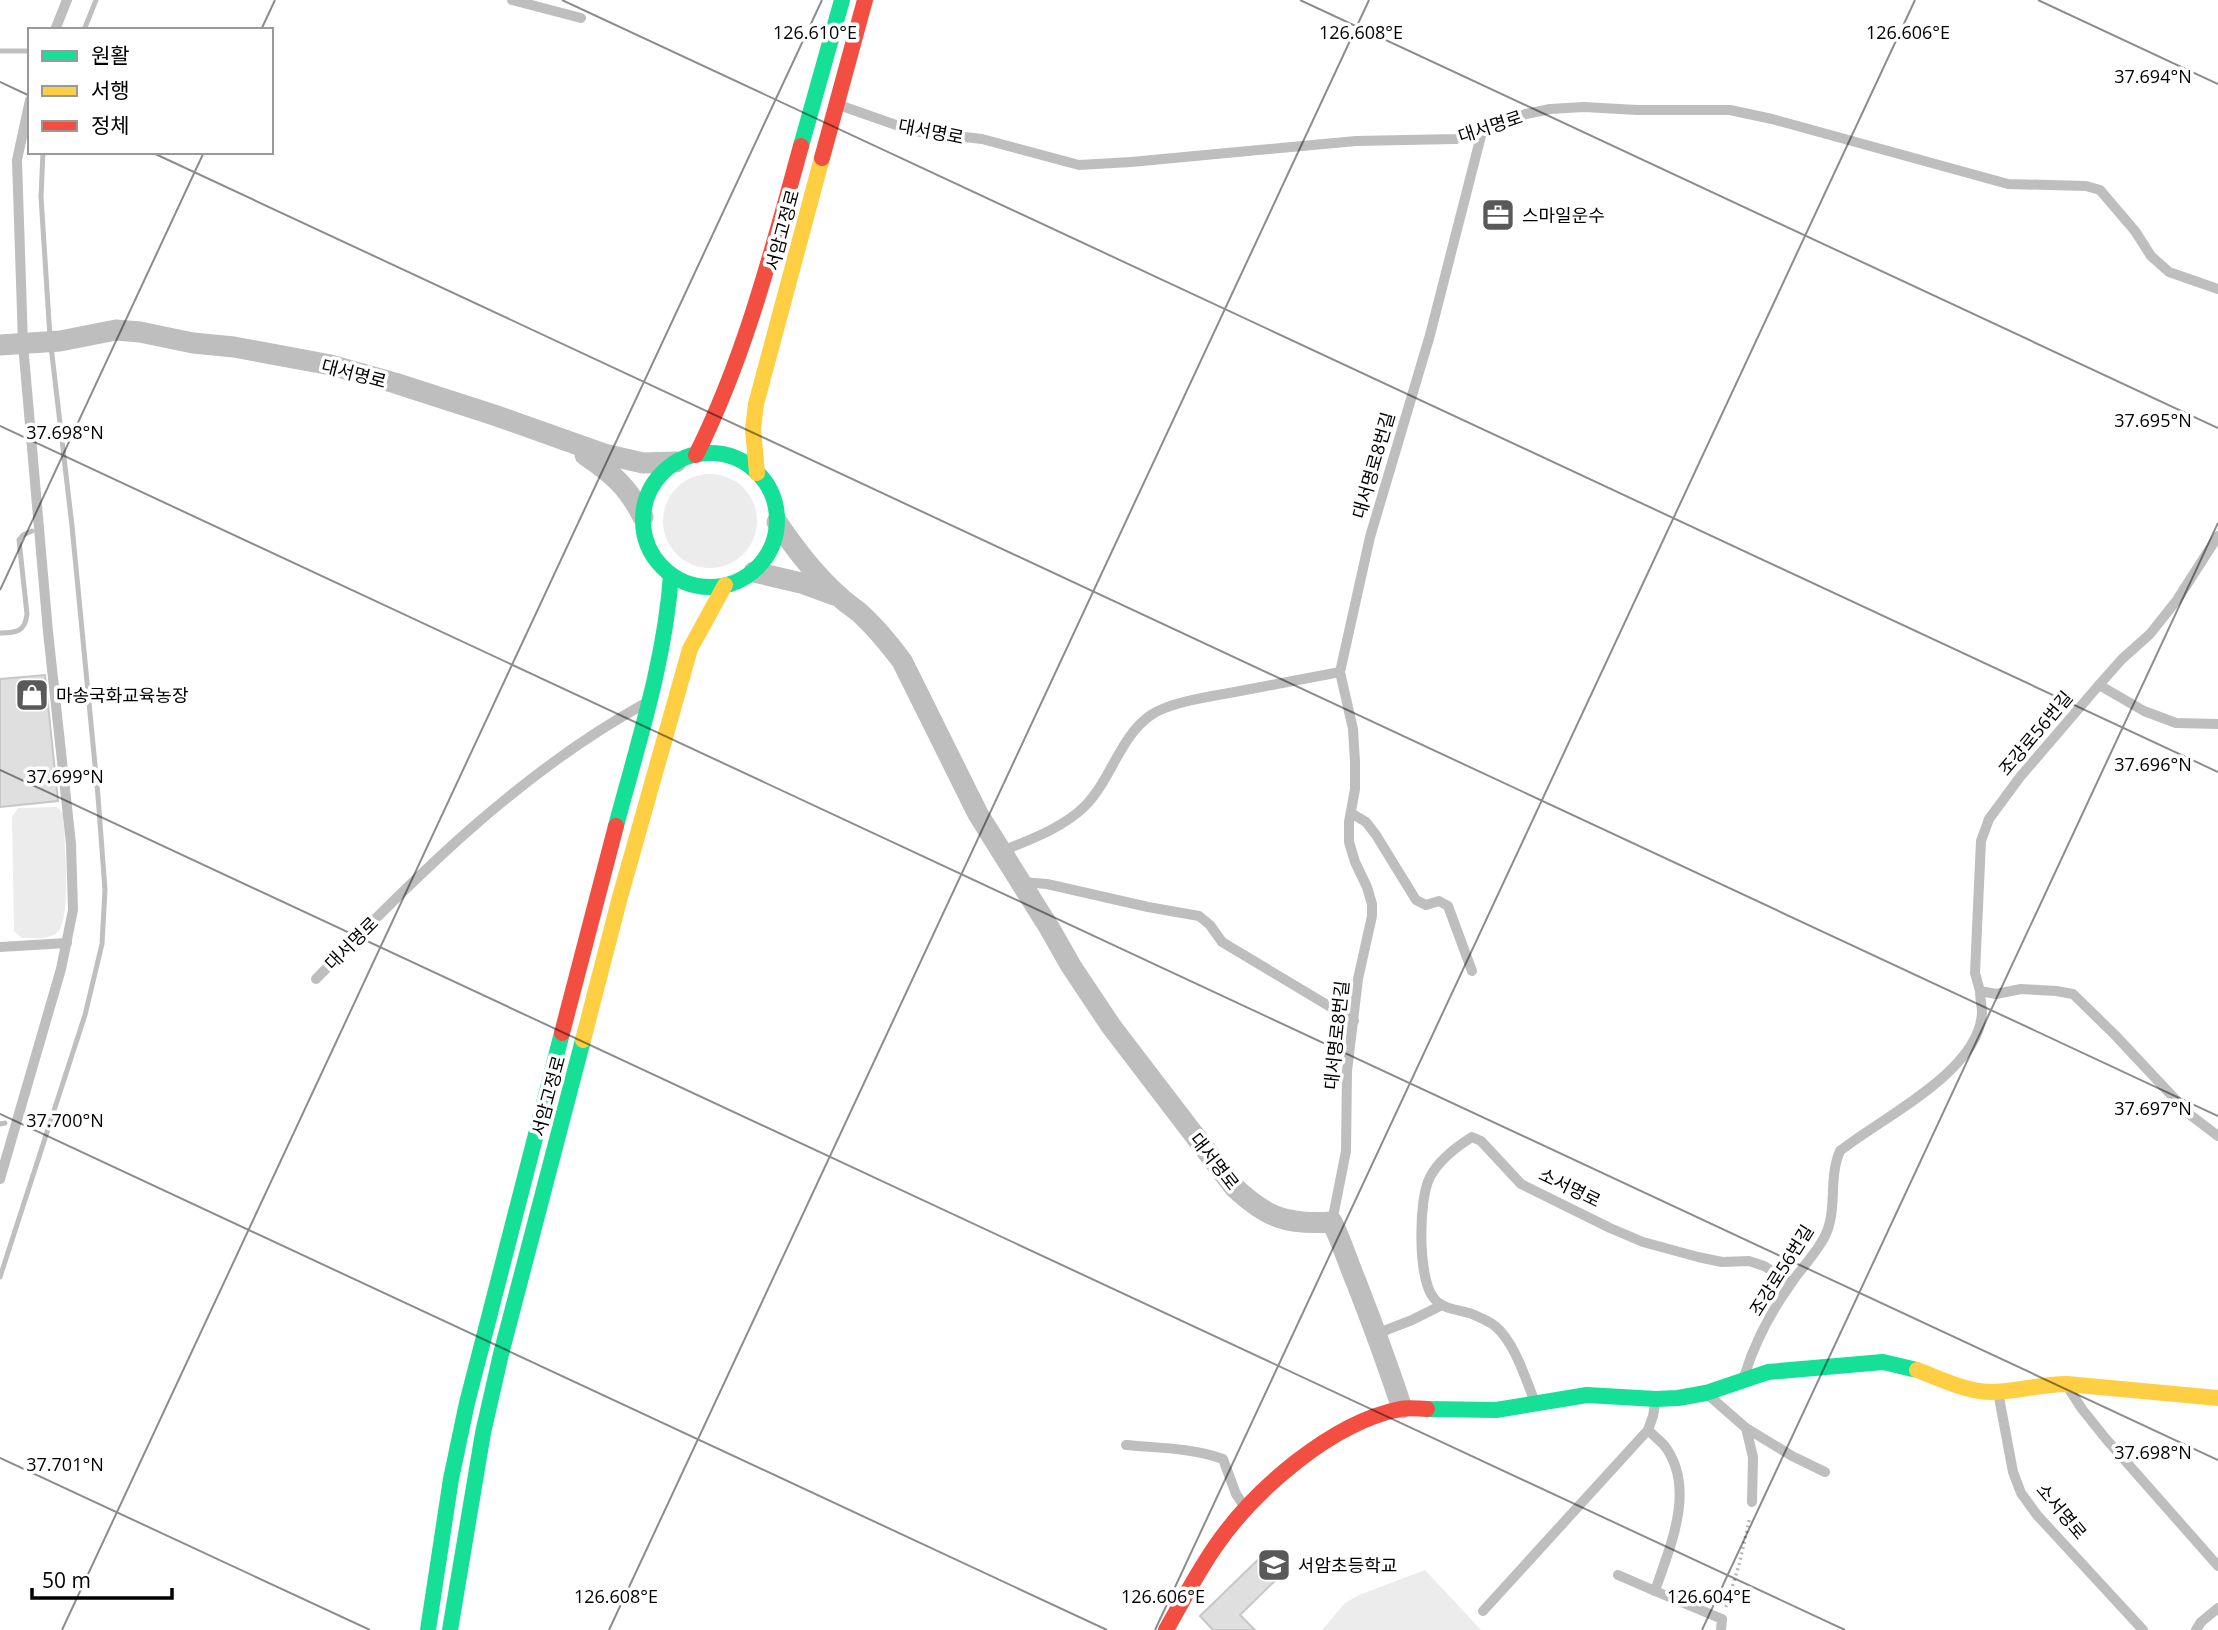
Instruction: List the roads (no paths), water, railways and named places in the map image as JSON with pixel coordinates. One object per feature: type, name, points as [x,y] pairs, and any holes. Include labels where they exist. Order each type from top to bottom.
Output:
[{"type":"main road","name":"서암고정로","points":[[696,455],[732,380],[842,0]]},
{"type":"main road","name":"서암고정로","points":[[757,473],[753,429],[756,404],[865,0]]},
{"type":"main road","points":[[718,454],[740,460],[757,473],[770,491],[777,512],[776,534],[768,555],[754,572],[735,583],[713,588],[691,585],[671,575],[656,559],[646,540],[643,517],[648,496],[659,477],[676,463],[696,455],[718,454]]},
{"type":"main road","name":"서암고정로","points":[[428,1630],[451,1479],[467,1403],[649,701],[665,634],[671,575]]},
{"type":"main road","name":"서암고정로","points":[[450,1630],[486,1420],[606,951],[690,649],[725,585]]},
{"type":"main road","points":[[1166,1630],[1214,1548],[1246,1509],[1297,1460],[1338,1434],[1402,1408],[1472,1411],[1587,1395],[1656,1399],[1706,1393],[1768,1372],[1883,1362],[1901,1364],[1978,1391],[1998,1392],[2066,1384],[2170,1396],[2218,1398]]},
{"type":"street","name":"대서명로","points":[[0,345],[60,341],[116,330],[140,332],[192,344],[234,347],[331,365],[395,383],[604,454],[643,463],[676,463]]},
{"type":"street","points":[[566,442],[607,470],[623,485],[643,517]]},
{"type":"street","name":"대서명로","points":[[777,522],[794,546],[840,597],[862,615],[902,661],[978,814],[1071,967],[1111,1026],[1234,1187],[1255,1206],[1271,1215],[1311,1224],[1332,1222]]},
{"type":"street","points":[[754,572],[801,583],[840,597]]},
{"type":"street","points":[[1332,1222],[1344,1245],[1402,1408]]},
{"type":"lane","points":[[56,28],[67,0]]},
{"type":"lane","points":[[512,0],[581,18]]},
{"type":"lane","name":"대서명로","points":[[836,104],[913,131],[982,139],[1079,165],[1356,141],[1456,139],[1482,132],[1526,114],[1549,109],[1584,107],[1730,110],[1772,119],[2008,184],[2086,186],[2100,190],[2135,231],[2151,256],[2169,272],[2218,289]]},
{"type":"lane","points":[[0,1178],[67,943],[73,910],[71,844],[48,632],[18,160],[28,110]]},
{"type":"lane","name":"대서명로8번길","points":[[1332,1222],[1346,1151],[1347,1071],[1358,979],[1372,916],[1367,887],[1349,842],[1355,789],[1353,729],[1340,672],[1370,537],[1430,335],[1482,132]]},
{"type":"lane","name":"조강로56번길","points":[[1744,1379],[1752,1353],[1773,1310],[1826,1234],[1833,1209],[1835,1164],[1840,1151],[1920,1096],[1972,1045],[1982,1013],[1975,973],[1982,841],[1989,819],[2099,685],[2122,659],[2150,634],[2177,600],[2218,536]]},
{"type":"lane","points":[[1000,852],[1042,834],[1084,807],[1098,790],[1130,738],[1153,714],[1204,698],[1340,672]]},
{"type":"lane","points":[[2099,685],[2144,711],[2176,723],[2218,724]]},
{"type":"lane","name":"대서명로","points":[[316,979],[412,883],[540,770],[611,722],[649,701]]},
{"type":"lane","points":[[1351,813],[1366,822],[1376,835],[1416,900],[1426,905],[1439,901],[1448,906],[1472,971]]},
{"type":"lane","points":[[1019,882],[1047,884],[1199,916],[1210,925],[1222,942],[1354,1021]]},
{"type":"lane","points":[[0,947],[67,943]]},
{"type":"lane","points":[[1980,991],[1996,994],[2021,989],[2073,994],[2189,1114],[2218,1136]]},
{"type":"lane","name":"소서명로","points":[[1442,1305],[1434,1300],[1429,1291],[1422,1263],[1423,1198],[1430,1178],[1444,1159],[1472,1137],[1481,1140],[1521,1184],[1610,1228],[1643,1242],[1698,1257],[1721,1262],[1749,1261],[1764,1266],[1791,1282]]},
{"type":"lane","points":[[1376,1334],[1442,1305],[1471,1313],[1495,1326],[1506,1339],[1536,1404]]},
{"type":"lane","points":[[2066,1384],[2106,1439],[2218,1566]]},
{"type":"lane","name":"소서명로","points":[[1998,1392],[2012,1472],[2021,1493],[2037,1516],[2143,1630]]},
{"type":"lane","points":[[1706,1393],[1746,1427],[1792,1456],[1825,1472]]},
{"type":"lane","points":[[1483,1611],[1648,1430],[1656,1399]]},
{"type":"lane","points":[[1746,1427],[1753,1457],[1752,1502]]},
{"type":"lane","points":[[1648,1430],[1665,1446],[1677,1471],[1680,1493],[1677,1521],[1655,1591]]},
{"type":"lane","points":[[1126,1445],[1175,1449],[1211,1455],[1223,1460],[1236,1494],[1246,1509]]},
{"type":"lane","points":[[1618,1575],[1722,1625]]},
{"type":"lane","points":[[2196,1630],[2201,1622],[2218,1608]]},
{"type":"waterway","points":[[85,28],[96,0]]},
{"type":"waterway","points":[[0,51],[28,51]]},
{"type":"waterway","points":[[43,154],[41,197],[50,337]]},
{"type":"waterway","points":[[0,1277],[85,1015],[102,944],[105,890],[72,526],[51,346]]},
{"type":"waterway","points":[[0,633],[19,630],[26,620],[19,540],[32,531]]},
{"type":"waterway","points":[[0,1124],[5,1123]]},
{"type":"place","name":"스마일운수","points":[[1498,215]]},
{"type":"place","name":"마송국화교육농장","points":[[32,695]]},
{"type":"place","name":"서암초등학교","points":[[1274,1565]]}]
